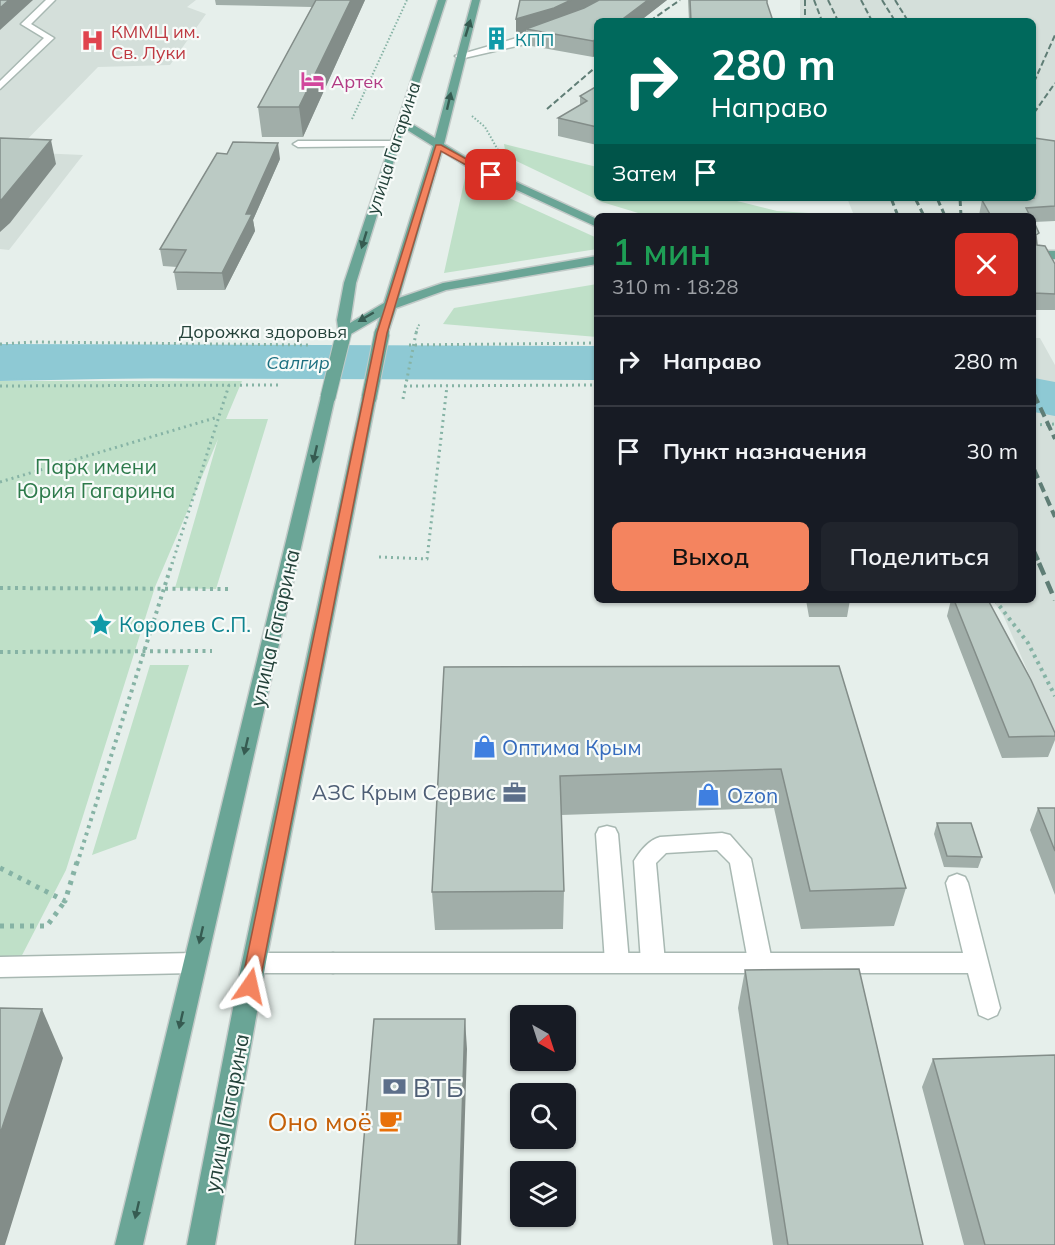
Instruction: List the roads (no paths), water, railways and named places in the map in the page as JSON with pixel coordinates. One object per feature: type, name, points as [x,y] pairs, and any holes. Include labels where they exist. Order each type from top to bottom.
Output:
[{"type":"main road","name":"улица Гагарина","points":[[129,1245],[344,332],[342,321],[349,291],[393,144],[442,0]]},
{"type":"main road","name":"улица Гагарина","points":[[201,1245],[254,962],[382,333],[438,146],[476,0]]},
{"type":"main road","points":[[401,122],[438,146],[527,192],[594,222]]},
{"type":"main road","points":[[1036,255],[1055,255]]},
{"type":"main road","points":[[344,332],[391,304],[443,287],[594,261]]},
{"type":"street","points":[[0,86],[50,38],[25,24],[51,0]]},
{"type":"street","points":[[460,56],[518,43],[556,29]]},
{"type":"street","points":[[298,144],[393,144]]},
{"type":"street","points":[[607,834],[617,962]]},
{"type":"street","points":[[653,962],[645,861],[660,845],[722,841],[740,859],[760,961]]},
{"type":"street","points":[[957,883],[988,1008]]},
{"type":"street","points":[[254,962],[977,963]]},
{"type":"street","points":[[0,967],[194,963]]},
{"type":"water","points":[[45,347],[290,350],[281,377],[237,369],[204,377],[0,381],[0,350]]},
{"type":"waterway","name":"Салгир","points":[[0,361],[594,363]]},
{"type":"waterway","name":"Салгир","points":[[1036,395],[1055,399]]},
{"type":"railway","points":[[654,18],[680,0]]},
{"type":"railway","points":[[805,0],[805,18]]},
{"type":"railway","points":[[814,0],[821,18]]},
{"type":"railway","points":[[828,0],[837,18]]},
{"type":"railway","points":[[861,0],[870,18]]},
{"type":"railway","points":[[882,0],[893,18]]},
{"type":"railway","points":[[895,0],[906,18]]},
{"type":"railway","points":[[1036,78],[1055,35]]},
{"type":"railway","points":[[547,109],[594,69]]},
{"type":"railway","points":[[1036,110],[1055,83]]},
{"type":"railway","points":[[892,201],[897,213]]},
{"type":"railway","points":[[916,201],[922,213]]},
{"type":"railway","points":[[938,201],[944,213]]},
{"type":"railway","points":[[960,201],[961,213]]},
{"type":"railway","points":[[1036,398],[1055,439]]},
{"type":"railway","points":[[1036,474],[1055,517]]},
{"type":"railway","points":[[1036,555],[1040,564]]},
{"type":"railway","points":[[1039,563],[1055,600]]},
{"type":"place","name":"КПП","points":[[497,39]]},
{"type":"place","name":"КММЦ им. Св. Луки","points":[[93,41]]},
{"type":"place","name":"Артек","points":[[313,81]]},
{"type":"place","name":"Королев С.П.","points":[[101,624]]},
{"type":"place","name":"Оптима Крым","points":[[484,747]]},
{"type":"place","name":"АЗС Крым Сервис","points":[[514,792]]},
{"type":"place","name":"Ozon","points":[[709,795]]},
{"type":"place","name":"ВТБ","points":[[395,1087]]},
{"type":"place","name":"Оно моё","points":[[390,1121]]},
{"type":"park label","name":"Парк имени Юрия Гагарина","points":[[96,478]]}]
